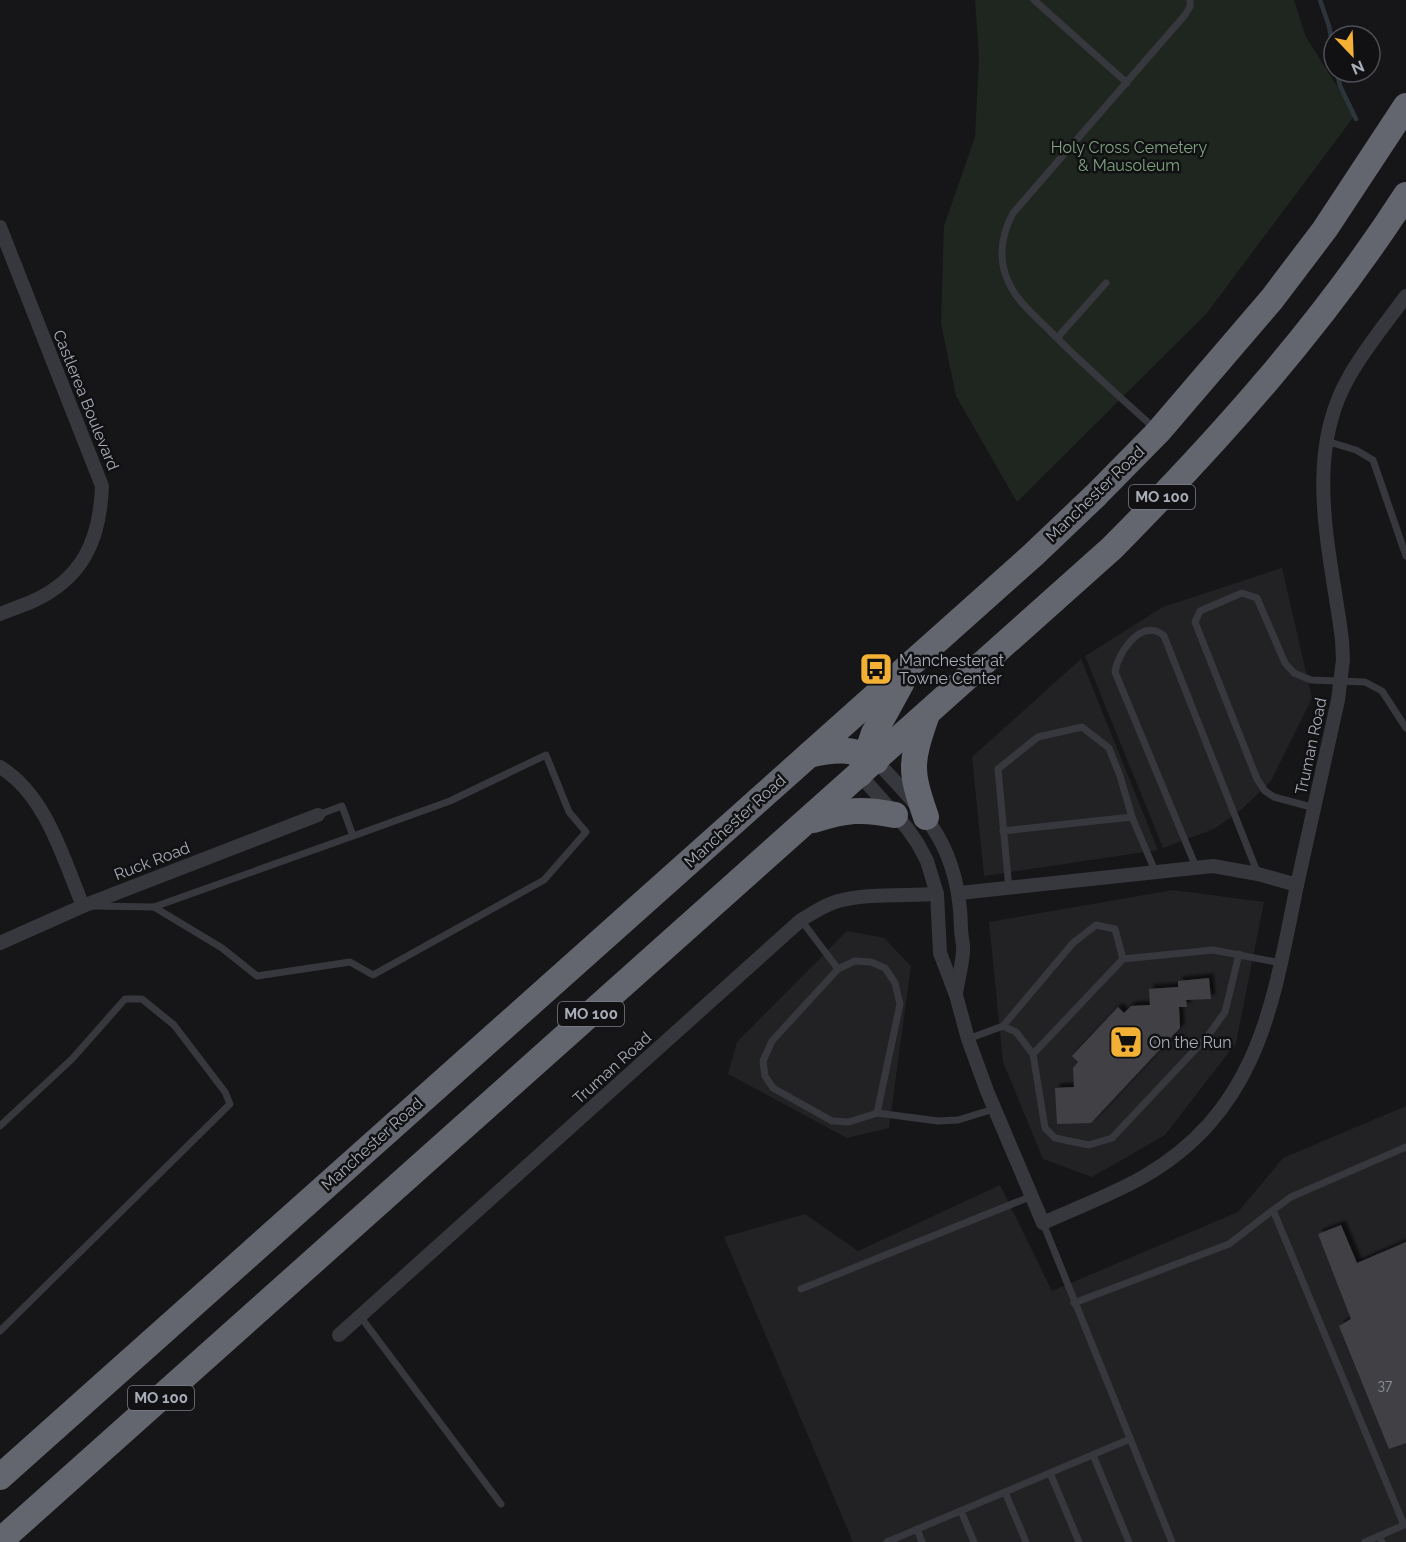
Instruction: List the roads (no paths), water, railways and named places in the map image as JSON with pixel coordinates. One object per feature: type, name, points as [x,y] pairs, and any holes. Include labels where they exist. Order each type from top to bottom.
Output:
[{"type":"highway","name":"Manchester Road","points":[[0,1477],[916,660],[1096,495],[1158,432],[1216,366],[1311,247],[1406,106]]},
{"type":"highway","name":"MO 100","points":[[0,1541],[805,823],[867,763],[927,714],[1112,548],[1175,484],[1293,349],[1347,279],[1406,195]]},
{"type":"highway","points":[[809,755],[847,750],[867,763],[888,706],[916,660]]},
{"type":"highway","points":[[926,818],[913,771],[916,747],[927,714]]},
{"type":"highway","points":[[805,823],[854,810],[895,815]]},
{"type":"street","name":"Castlerea Boulevard","points":[[0,227],[102,486],[101,513],[94,539],[80,567],[56,587],[32,601],[0,614]]},
{"type":"street","name":"Truman Road","points":[[1043,1223],[1120,1190],[1170,1159],[1208,1124],[1233,1092],[1252,1060],[1273,1000],[1332,732],[1341,680],[1342,640],[1323,501],[1326,441],[1339,398],[1350,375],[1406,296]]},
{"type":"street","points":[[867,763],[895,815],[918,844],[934,877],[940,953],[994,1109],[1043,1223]]},
{"type":"street","points":[[867,763],[926,818],[947,850],[960,893],[963,951],[956,995]]},
{"type":"street","points":[[0,767],[11,774],[32,795],[43,813],[83,906]]},
{"type":"street","name":"Ruck Road","points":[[0,943],[83,906],[318,815]]},
{"type":"street","points":[[960,893],[1196,867],[1232,868],[1297,885]]},
{"type":"street","name":"Truman Road","points":[[339,1335],[801,920],[821,907],[838,901],[937,894]]},
{"type":"lane","points":[[1034,0],[1127,84]]},
{"type":"lane","points":[[1158,432],[1017,298],[1008,282],[1001,245],[1004,231],[1013,213],[1185,15],[1190,7],[1190,0]]},
{"type":"lane","points":[[1057,338],[1106,283]]},
{"type":"lane","points":[[1326,441],[1356,450],[1373,460],[1406,556]]},
{"type":"lane","points":[[1315,807],[1274,797],[1261,785],[1195,622],[1200,611],[1242,593],[1257,598],[1285,663],[1294,673],[1311,680],[1365,682],[1382,691],[1406,728]]},
{"type":"lane","points":[[1196,867],[1115,672],[1116,659],[1131,640],[1144,631],[1155,631],[1164,636],[1258,874]]},
{"type":"lane","points":[[1009,889],[998,769],[1038,737],[1082,727],[1108,748],[1120,776],[1132,817],[1155,871]]},
{"type":"lane","points":[[83,906],[154,907],[450,801],[546,754],[569,812],[586,832],[544,879],[373,975],[350,962],[257,976],[222,948],[154,907]]},
{"type":"lane","points":[[318,815],[342,806],[353,836]]},
{"type":"lane","points":[[1003,831],[1132,817]]},
{"type":"lane","points":[[801,920],[838,969]]},
{"type":"lane","points":[[968,1039],[1003,1026],[1073,943],[1096,925],[1114,929],[1123,959]]},
{"type":"lane","points":[[1033,1054],[1123,959],[1213,950],[1281,963]]},
{"type":"lane","points":[[1003,1026],[1016,1032],[1033,1054],[1045,1128],[1055,1138],[1089,1144],[1112,1138],[1207,1037],[1225,1011],[1239,954]]},
{"type":"lane","points":[[877,1113],[900,1004],[895,983],[885,968],[871,962],[855,961],[838,969],[772,1041],[763,1062],[765,1076],[773,1088],[832,1120],[849,1122],[877,1113],[938,1121],[958,1120],[994,1109]]},
{"type":"lane","points":[[0,1126],[72,1059],[125,999],[142,999],[174,1025],[225,1092],[230,1104],[0,1331]]},
{"type":"lane","points":[[1074,1303],[1229,1244],[1291,1197],[1406,1147]]},
{"type":"lane","points":[[801,1289],[1032,1196]]},
{"type":"lane","points":[[1273,1210],[1404,1525],[1380,1539],[1365,1542]]},
{"type":"lane","points":[[1043,1223],[1172,1542]]},
{"type":"lane","points":[[360,1316],[501,1504]]},
{"type":"lane","points":[[887,1542],[1130,1439]]},
{"type":"lane","points":[[1093,1455],[1129,1542]]},
{"type":"lane","points":[[1050,1473],[1078,1542]]},
{"type":"lane","points":[[1005,1492],[1026,1542]]},
{"type":"lane","points":[[961,1511],[974,1542]]},
{"type":"lane","points":[[917,1529],[922,1542]]},
{"type":"waterway","points":[[1320,0],[1328,24]]},
{"type":"waterway","points":[[1340,84],[1356,119]]},
{"type":"place","name":"Manchester at Towne Center","points":[[876,669]]},
{"type":"place","name":"On the Run","points":[[1126,1042]]},
{"type":"park label","name":"Holy Cross Cemetery & Mausoleum","points":[[1129,156]]}]
